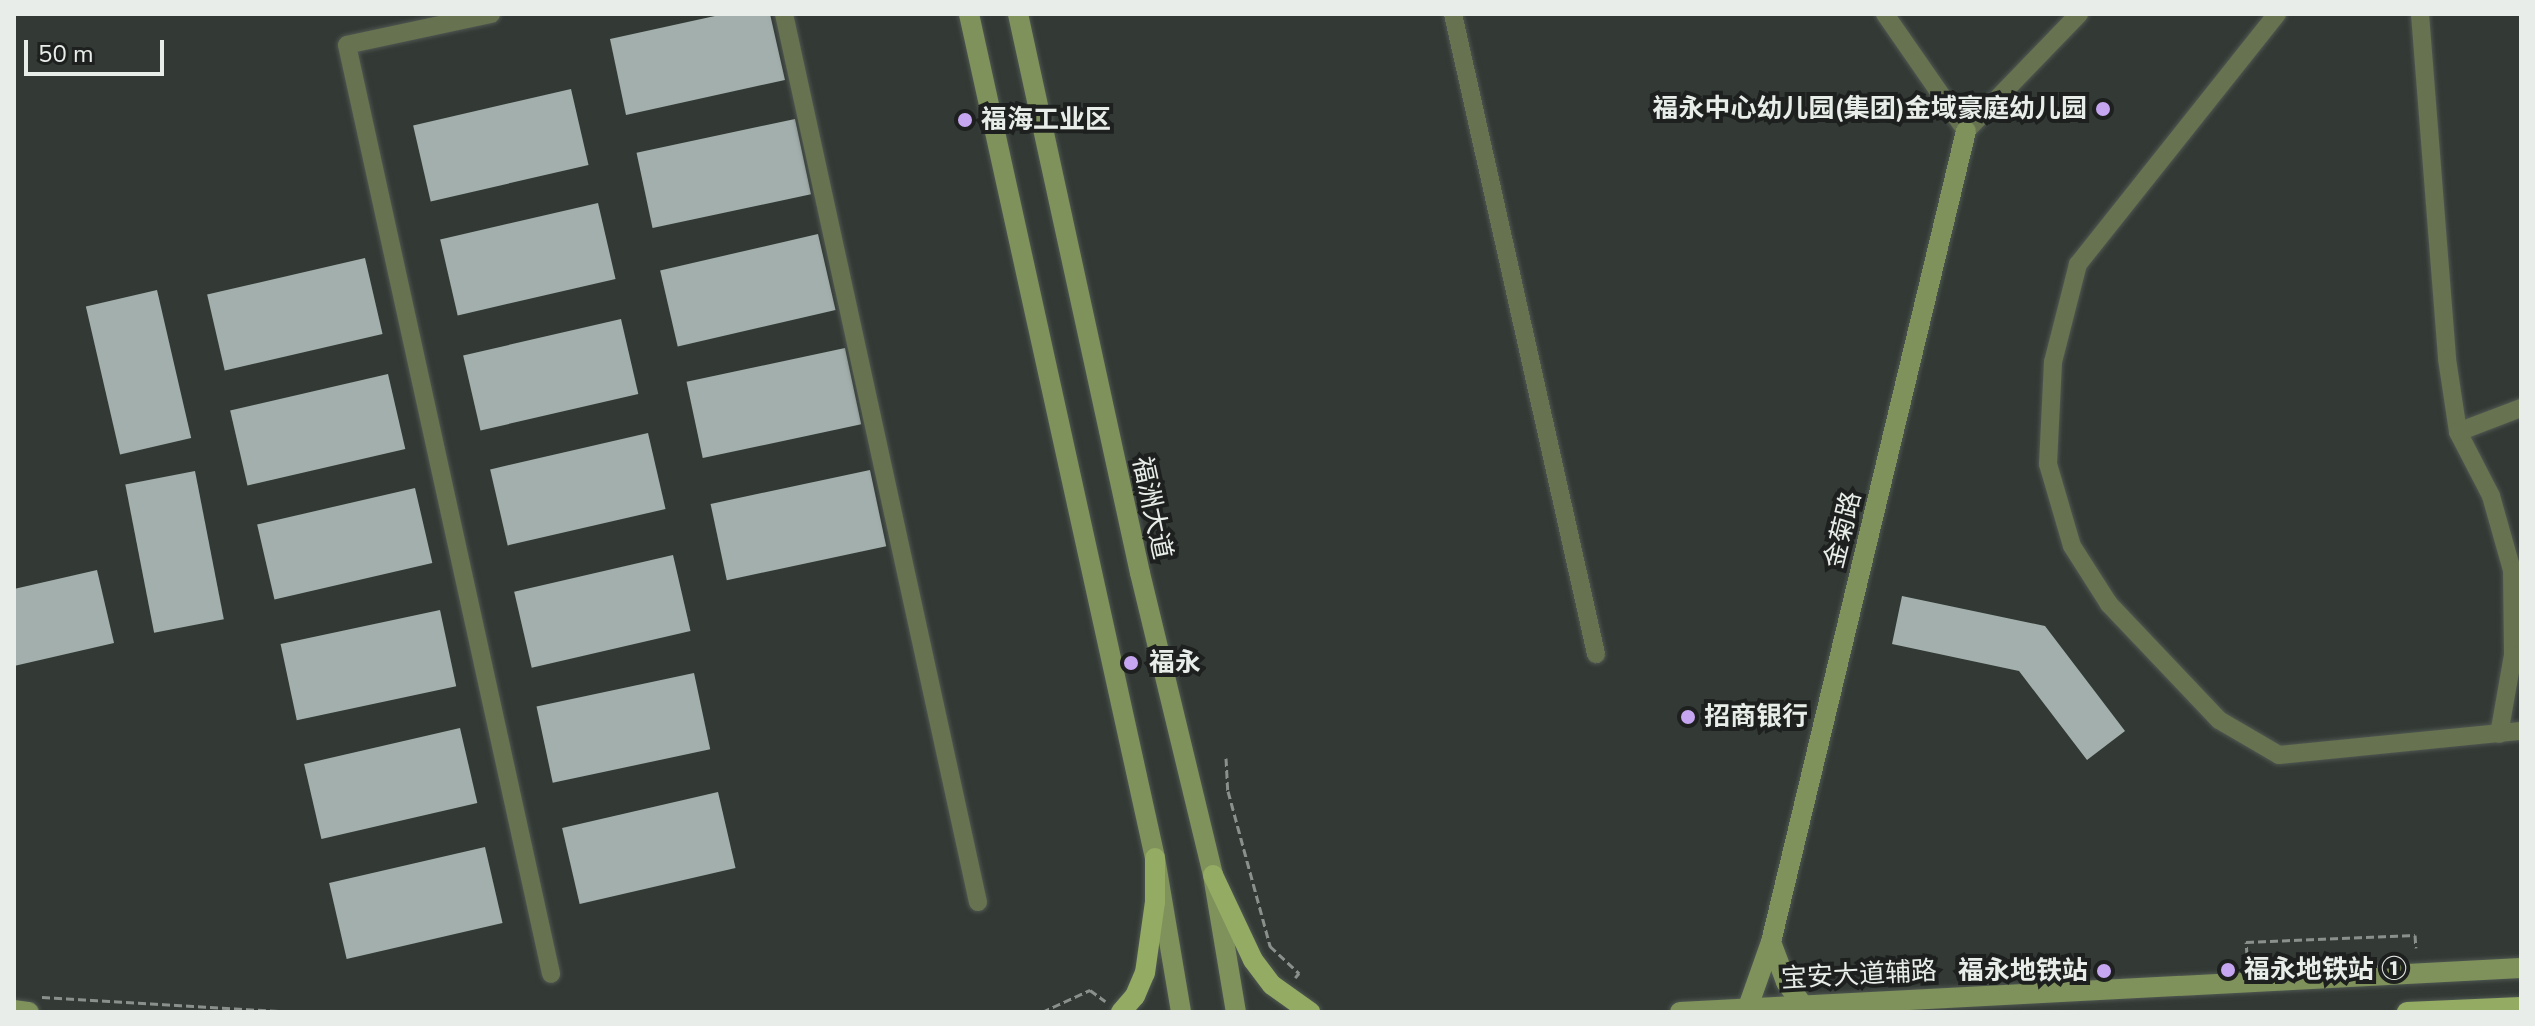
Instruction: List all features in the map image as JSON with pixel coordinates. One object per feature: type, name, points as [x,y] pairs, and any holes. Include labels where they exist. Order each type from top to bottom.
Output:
[{"type":"main road","points":[[969,14],[1155,858],[1181,1012]]},
{"type":"main road","name":"福洲大道","points":[[1018,14],[1140,573],[1213,875],[1236,1012]]},
{"type":"main road","name":"金菊路","points":[[1748,1007],[1771,942],[1966,131]]},
{"type":"main road","points":[[1113,1007],[1135,996],[1145,973],[1152,941],[1155,858]]},
{"type":"main road","points":[[1213,875],[1253,960],[1272,985],[1310,1012]]},
{"type":"main road","points":[[1771,942],[1786,982],[1802,1004]]},
{"type":"main road","name":"宝安大道辅路","points":[[1680,1012],[2521,968]]},
{"type":"main road","points":[[2407,1012],[2521,1007]]},
{"type":"street","points":[[491,14],[347,45],[551,974]]},
{"type":"street","points":[[784,14],[978,902]]},
{"type":"street","points":[[1453,14],[1596,654]]},
{"type":"street","points":[[1885,14],[1966,131],[2079,14]]},
{"type":"street","points":[[2277,14],[2078,264],[2053,362],[2048,464],[2072,546],[2109,604],[2219,720],[2279,755],[2521,731]]},
{"type":"street","points":[[2420,14],[2447,359],[2458,432],[2491,496],[2512,570],[2513,655],[2499,734]]},
{"type":"street","points":[[2458,432],[2521,408]]},
{"type":"path","points":[[1226,758],[1228,791],[1270,946],[1299,973],[1293,981]]},
{"type":"path","points":[[2247,955],[2246,942],[2256,941],[2415,935],[2416,948]]},
{"type":"path","points":[[1042,1012],[1090,990],[1113,1007]]},
{"type":"path","points":[[24,1006],[292,1012]]},
{"type":"building","points":[[724,14],[770,14],[785,80],[626,115],[610,39]]},
{"type":"building","points":[[571,89],[589,165],[431,201],[413,125]]},
{"type":"building","points":[[795,119],[811,194],[653,228],[637,153]]},
{"type":"building","points":[[598,203],[616,279],[458,315],[440,239]]},
{"type":"building","points":[[818,234],[836,310],[678,346],[660,270]]},
{"type":"building","points":[[365,258],[383,334],[225,370],[207,294]]},
{"type":"building","points":[[157,290],[191,438],[120,455],[86,306]]},
{"type":"building","points":[[621,319],[638,394],[480,430],[463,355]]},
{"type":"building","points":[[845,348],[861,424],[703,458],[687,382]]},
{"type":"building","points":[[388,374],[405,449],[247,485],[230,410]]},
{"type":"building","points":[[648,433],[666,509],[508,545],[490,469]]},
{"type":"building","points":[[870,470],[886,546],[727,580],[711,504]]},
{"type":"building","points":[[195,471],[224,619],[154,633],[125,485]]},
{"type":"building","points":[[415,488],[432,563],[274,599],[257,524]]},
{"type":"building","points":[[673,555],[691,631],[532,668],[514,592]]},
{"type":"building","points":[[97,570],[114,643],[14,666],[14,589]]},
{"type":"building","points":[[1902,596],[2045,626],[2125,731],[2087,760],[2019,671],[1892,644]]},
{"type":"building","points":[[440,610],[456,686],[297,720],[281,644]]},
{"type":"building","points":[[694,673],[710,749],[553,783],[537,706]]},
{"type":"building","points":[[460,728],[477,803],[321,839],[304,764]]},
{"type":"building","points":[[718,792],[736,868],[580,904],[562,828]]},
{"type":"building","points":[[485,847],[503,923],[347,959],[329,883]]},
{"type":"place","name":"福永中心幼儿园(集团)金域豪庭幼儿园","points":[[2103,109]]},
{"type":"place","name":"福海工业区","points":[[965,120]]},
{"type":"place","name":"福永","points":[[1131,663]]},
{"type":"place","name":"招商银行","points":[[1688,717]]},
{"type":"place","name":"福永地铁站 ①","points":[[2228,970]]},
{"type":"place","name":"福永地铁站","points":[[2104,971]]}]
